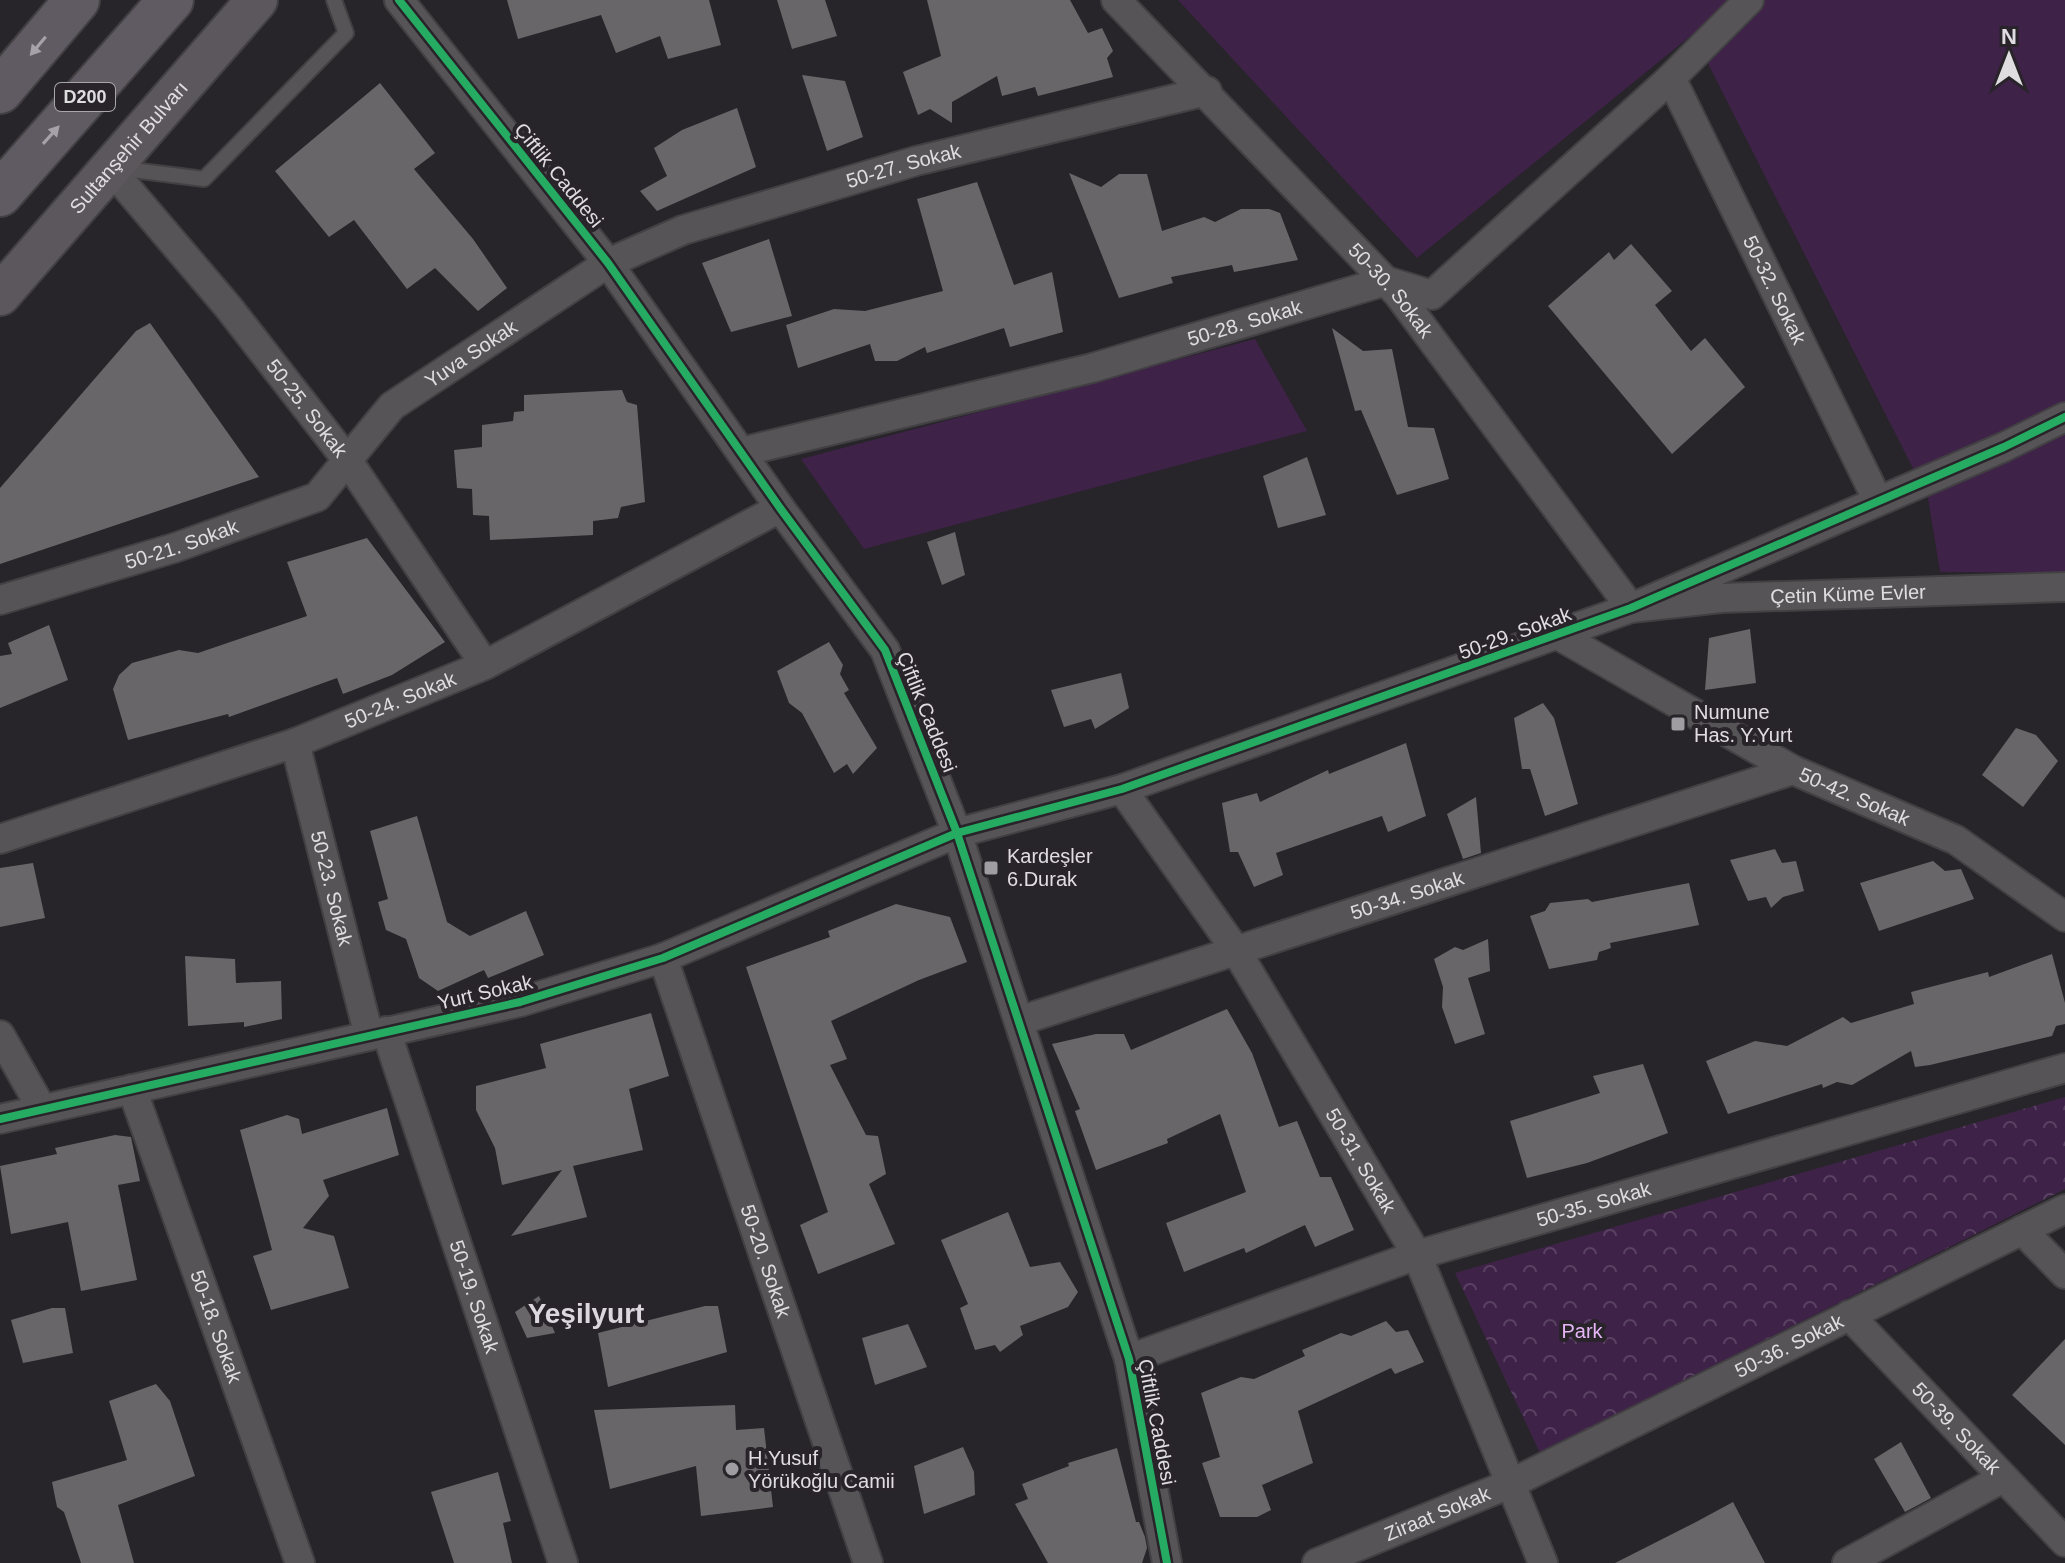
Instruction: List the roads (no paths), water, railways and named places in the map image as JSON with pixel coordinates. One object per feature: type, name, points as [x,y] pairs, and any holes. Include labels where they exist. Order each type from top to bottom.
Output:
[{"type":"highway","points":[[0,91],[77,0]]},
{"type":"highway","name":"D200","points":[[0,194],[171,0]]},
{"type":"street","name":"Sultanşehir Bulvarı","points":[[0,295],[257,0]]},
{"type":"street","name":"Çiftlik Caddesi","points":[[399,0],[608,263],[780,508],[885,650],[957,833],[1129,1359],[1167,1563]]},
{"type":"street","name":"50-30. Sokak","points":[[1116,0],[1207,91],[1386,281],[1631,608]]},
{"type":"street","points":[[1386,281],[1432,295],[1671,78],[1749,0]]},
{"type":"street","name":"50-32. Sokak","points":[[1671,78],[1878,501]]},
{"type":"street","name":"50-27. Sokak","points":[[608,263],[683,230],[761,205],[916,161],[1207,91]]},
{"type":"street","name":"50-25. Sokak","points":[[109,167],[229,308],[348,461],[485,665]]},
{"type":"street","name":"Yuva Sokak","points":[[348,461],[392,406],[608,263]]},
{"type":"street","name":"50-28. Sokak","points":[[741,452],[1092,368],[1386,281]]},
{"type":"street","name":"50-29. Sokak","points":[[957,833],[1122,789],[1631,608],[2004,447],[2065,417]]},
{"type":"street","name":"50-21. Sokak","points":[[0,600],[174,548],[317,497],[348,461]]},
{"type":"street","name":"50-24. Sokak","points":[[0,839],[295,743],[485,665],[780,508]]},
{"type":"street","name":"Çetin Küme Evler","points":[[1631,608],[1721,598],[2065,587]]},
{"type":"street","name":"50-42. Sokak","points":[[1558,635],[1793,770],[1956,840],[2065,917]]},
{"type":"street","name":"50-23. Sokak","points":[[295,743],[378,1034]]},
{"type":"street","name":"50-34. Sokak","points":[[1019,1021],[1793,770]]},
{"type":"street","name":"50-31. Sokak","points":[[1122,789],[1237,952],[1417,1255],[1543,1563]]},
{"type":"street","name":"Yurt Sokak","points":[[0,1119],[520,1002],[663,958],[957,833]]},
{"type":"street","name":"50-20. Sokak","points":[[663,958],[868,1563]]},
{"type":"street","name":"50-19. Sokak","points":[[378,1034],[563,1563]]},
{"type":"street","points":[[0,1035],[42,1109]]},
{"type":"street","name":"50-35. Sokak","points":[[1129,1359],[1417,1255],[2065,1068]]},
{"type":"street","name":"50-18. Sokak","points":[[132,1089],[300,1563]]},
{"type":"street","name":"50-36. Sokak","points":[[1512,1483],[2065,1209]]},
{"type":"street","points":[[2022,1230],[2065,1274]]},
{"type":"street","name":"50-39. Sokak","points":[[1849,1315],[2065,1542]]},
{"type":"street","points":[[1847,1563],[2003,1478]]},
{"type":"street","name":"Ziraat Sokak","points":[[1317,1563],[1512,1483]]},
{"type":"lane","points":[[109,167],[204,179],[346,33],[334,0]]},
{"type":"place","name":"Numune Has. Y.Yurt","points":[[1678,724]]},
{"type":"place","name":"Kardeşler 6.Durak","points":[[991,868]]},
{"type":"place","name":"H.Yusuf Yörükoğlu Camii","points":[[732,1469]]},
{"type":"district","name":"Yeşilyurt","points":[[586,1313]]},
{"type":"park label","name":"Park","points":[[1582,1331]]}]
